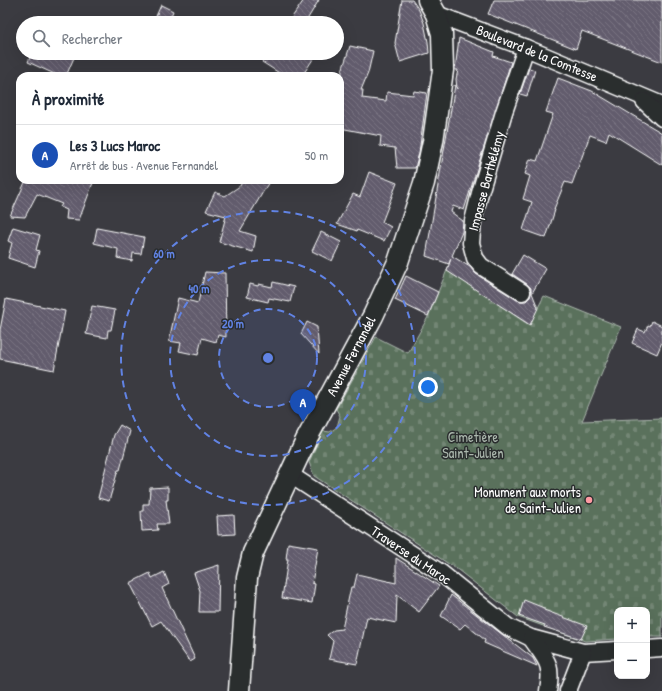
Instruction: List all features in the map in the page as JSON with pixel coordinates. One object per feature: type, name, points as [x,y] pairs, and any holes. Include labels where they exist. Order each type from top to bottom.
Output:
[{"type":"main road","name":"Avenue Fernandel","points":[[239,691],[247,578],[253,553],[306,440],[380,302],[398,262],[424,183],[433,141],[443,70],[442,34],[432,7]]},
{"type":"street","name":"Boulevard de la Comtesse","points":[[432,7],[662,105]]},
{"type":"street","name":"Impasse Barthélémy","points":[[522,292],[481,266],[475,258],[471,242],[473,221],[480,193],[504,112],[526,48]]},
{"type":"street","name":"Boulevard de la Comtesse","points":[[637,94],[662,118]]},
{"type":"street","name":"Traverse du Maroc","points":[[289,474],[441,573],[508,626],[531,638],[584,652],[614,650]]},
{"type":"street","name":"Traverse du Maroc","points":[[531,638],[549,664],[550,680],[548,691]]},
{"type":"street","points":[[650,649],[662,648]]},
{"type":"street","points":[[568,691],[584,652]]},
{"type":"green space","name":"Cimetière Saint-Julien","points":[[447,270],[529,325],[544,296],[621,327],[582,421],[662,418],[662,637],[650,637],[650,607],[614,607],[614,639],[585,641],[518,617],[458,570],[314,476],[309,462],[323,431],[330,432],[337,427],[340,416],[336,409],[376,337],[408,353],[428,317]]},
{"type":"building","points":[[304,0],[319,0],[309,16],[293,16]]},
{"type":"building","points":[[402,0],[412,0],[419,10],[424,23],[429,53],[400,62],[395,43]]},
{"type":"building","points":[[494,0],[662,0],[662,62],[582,31],[576,49],[488,14]]},
{"type":"building","points":[[161,5],[173,11],[171,16],[156,16]]},
{"type":"building","points":[[459,38],[494,52],[493,56],[511,62],[464,210],[453,206],[451,212],[463,221],[462,232],[452,256],[470,267],[476,274],[517,300],[521,301],[526,301],[530,297],[531,288],[512,274],[523,255],[546,269],[532,293],[538,308],[530,325],[447,271],[451,258],[449,264],[426,256],[455,85],[457,89],[456,79],[458,70],[455,70]]},
{"type":"building","points":[[350,46],[373,51],[368,73],[361,90],[363,90],[362,98],[386,101],[387,92],[413,95],[414,91],[427,93],[419,153],[415,168],[397,168],[395,148],[380,146],[381,136],[344,129],[344,72],[342,71]]},
{"type":"building","points":[[29,60],[73,60],[68,72],[50,72],[28,62]]},
{"type":"building","points":[[263,60],[312,60],[305,72],[278,72],[262,62]]},
{"type":"building","points":[[529,68],[535,70],[527,96],[520,94]]},
{"type":"building","points":[[558,78],[592,91],[662,133],[662,165],[609,132],[606,141],[590,135],[572,184],[565,182],[554,209],[555,210],[546,238],[523,230],[532,202],[523,199],[530,176],[525,174],[530,159],[537,161],[553,114],[546,112]]},
{"type":"building","points":[[369,172],[397,183],[382,222],[391,227],[384,241],[337,224],[353,194],[360,197]]},
{"type":"building","points":[[24,184],[92,184],[79,220],[66,219],[67,210],[60,207],[62,204],[37,194],[25,217],[10,216]]},
{"type":"building","points":[[241,184],[268,184],[240,231],[256,236],[253,252],[219,242],[226,216],[206,211],[215,192],[225,196]]},
{"type":"building","points":[[13,227],[40,235],[36,250],[39,251],[35,267],[8,258],[12,243],[8,241]]},
{"type":"building","points":[[97,228],[144,237],[141,254],[133,253],[132,261],[117,258],[118,249],[94,243]]},
{"type":"building","points":[[321,232],[341,242],[332,261],[312,251]]},
{"type":"building","points":[[205,272],[225,273],[226,337],[218,335],[216,342],[202,338],[198,355],[179,351],[181,343],[169,341],[178,298],[198,303]]},
{"type":"building","points":[[406,276],[438,292],[428,316],[395,300]]},
{"type":"building","points":[[273,282],[294,287],[290,302],[269,298],[268,302],[247,297],[250,284],[258,286],[259,284],[272,287]]},
{"type":"building","points":[[6,299],[65,311],[54,370],[0,359],[0,330]]},
{"type":"building","points":[[92,306],[115,310],[111,330],[108,330],[107,338],[86,334]]},
{"type":"building","points":[[652,321],[662,326],[662,342],[657,354],[632,343],[638,329],[645,332],[648,325],[650,326]]},
{"type":"building","points":[[307,322],[317,327],[319,354],[301,334]]},
{"type":"building","points":[[120,425],[130,431],[120,470],[118,470],[109,501],[98,498],[114,435]]},
{"type":"building","points":[[168,487],[168,500],[166,500],[169,524],[157,524],[158,530],[142,531],[141,511],[143,511],[143,504],[149,504],[150,488]]},
{"type":"building","points":[[234,515],[235,534],[218,535],[217,516]]},
{"type":"building","points":[[288,543],[318,548],[312,583],[315,584],[312,603],[282,598],[288,559],[286,559]]},
{"type":"building","points":[[396,558],[439,586],[419,612],[397,595],[396,623],[367,617],[357,664],[329,659],[333,641],[327,635],[334,630],[342,629],[351,587],[354,587],[357,574],[396,583]]},
{"type":"building","points":[[219,565],[218,612],[199,612],[200,591],[194,573]]},
{"type":"building","points":[[164,572],[169,584],[162,588],[195,659],[190,662],[161,621],[152,626],[130,583],[150,573],[152,578]]},
{"type":"building","points":[[451,595],[533,658],[537,666],[484,643],[485,640],[465,624],[460,629],[441,616]]},
{"type":"building","points":[[524,600],[544,608],[544,610],[587,626],[581,639],[544,627],[545,625],[519,616]]},
{"type":"place","name":"Les 3 Lucs Maroc","points":[[303,422]]},
{"type":"place","name":"Monument aux morts de Saint-Julien","points":[[589,500]]}]
